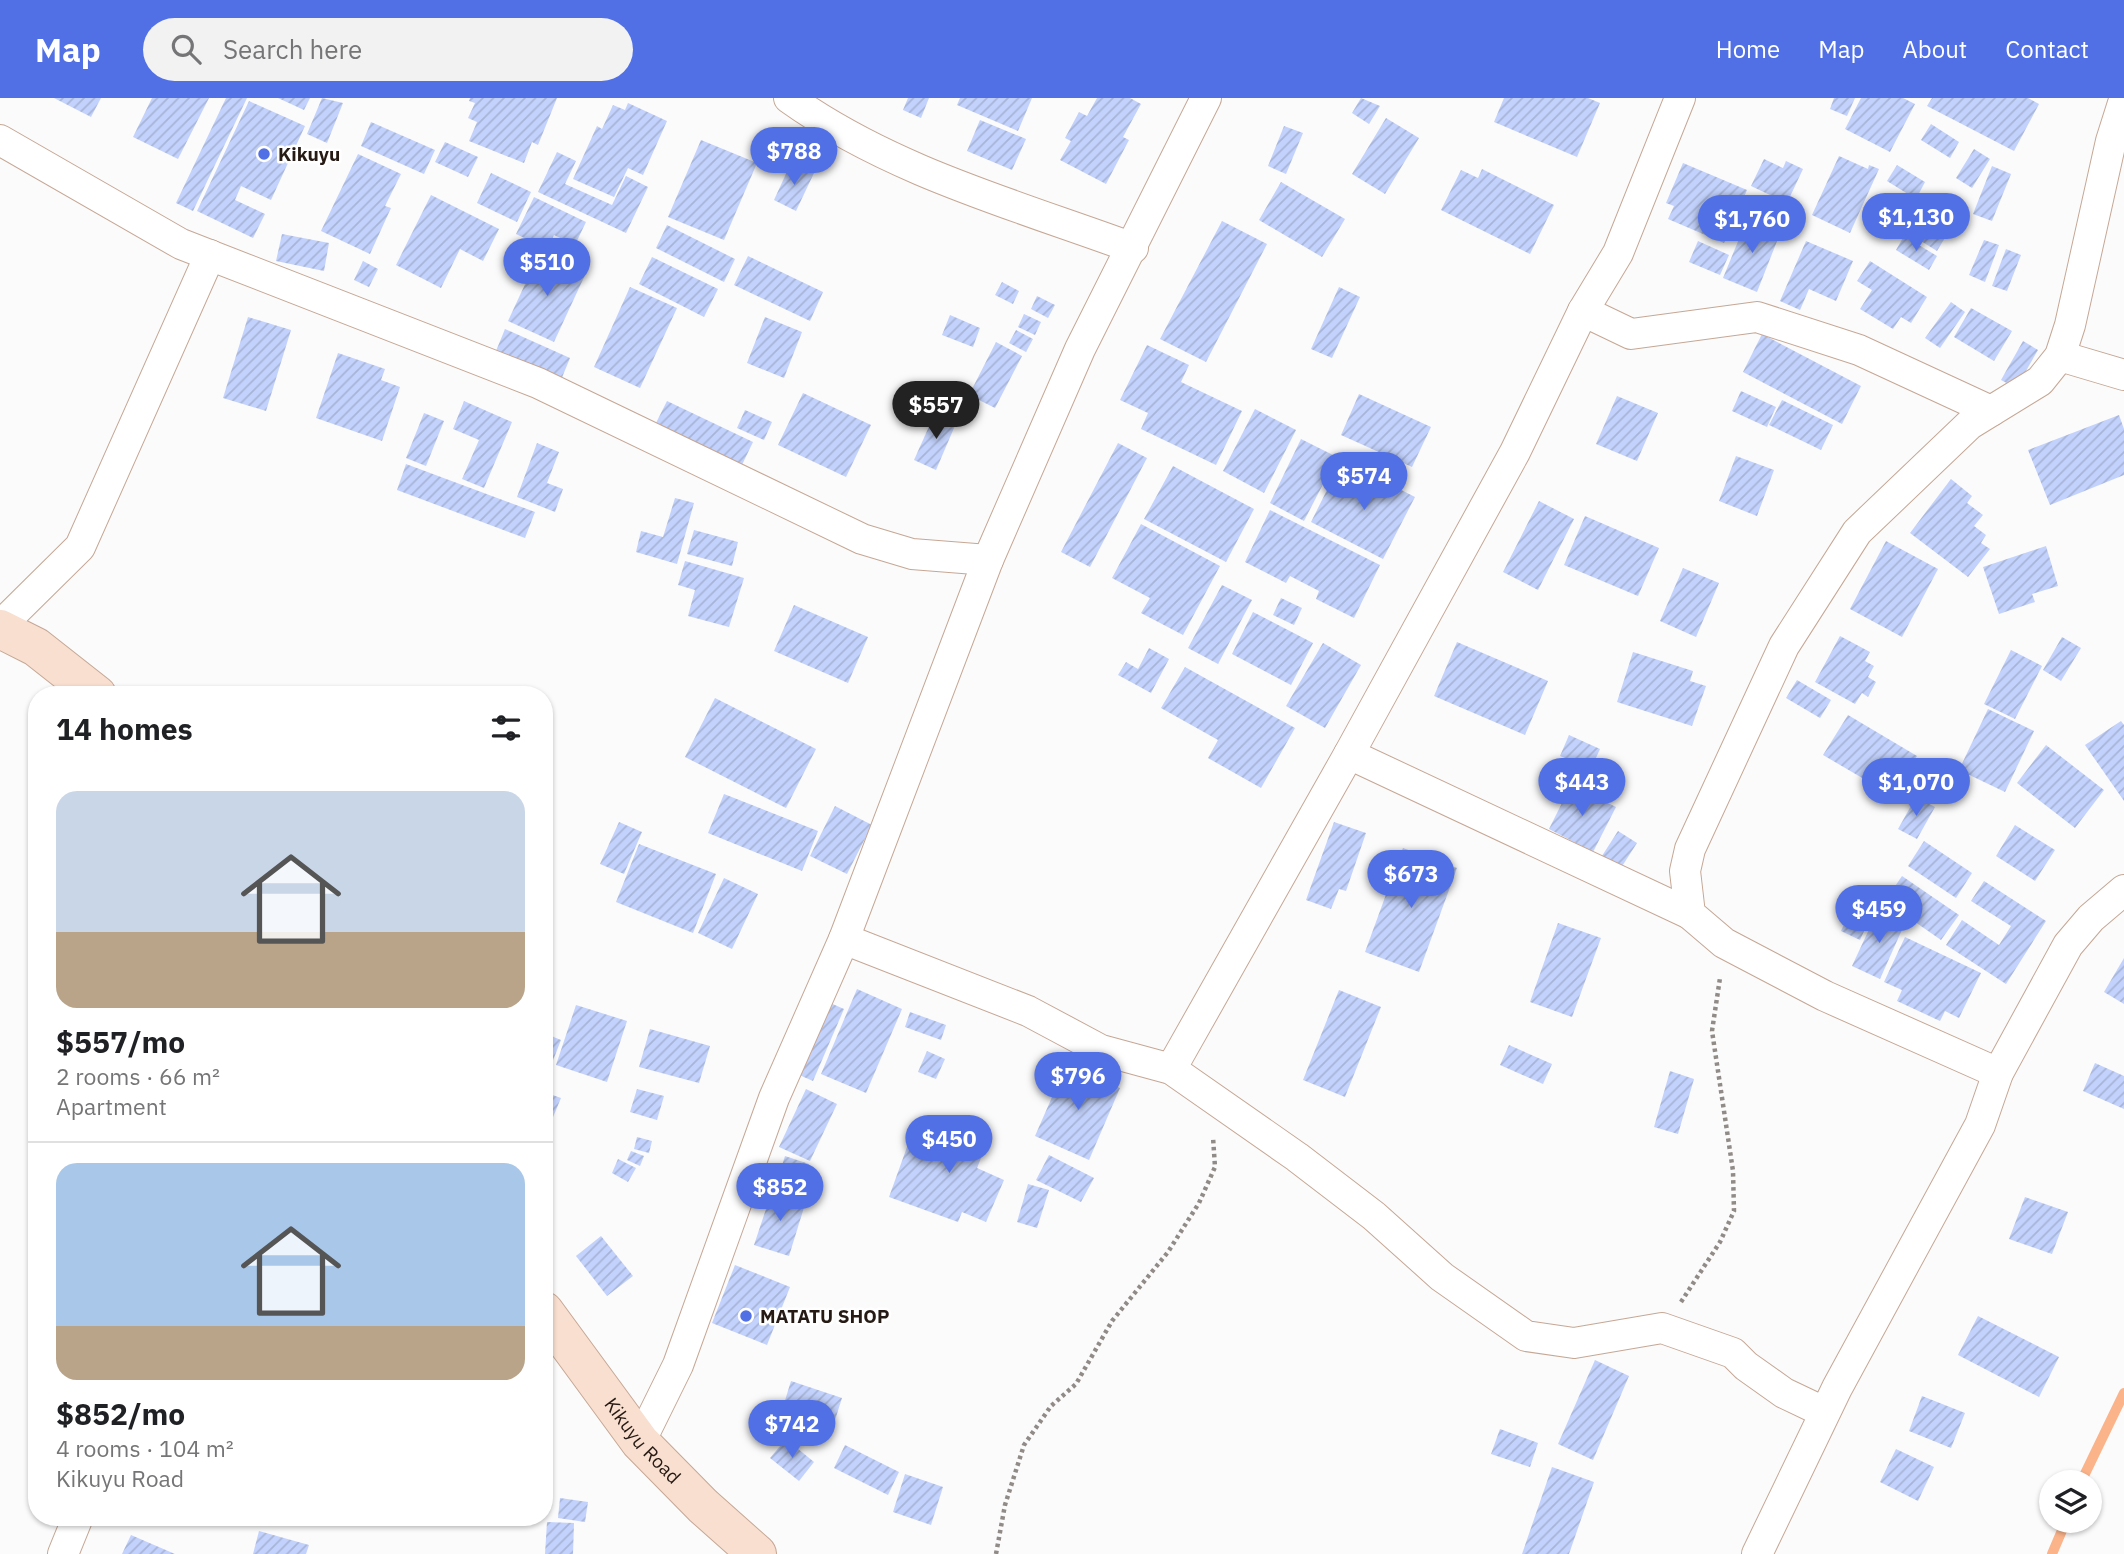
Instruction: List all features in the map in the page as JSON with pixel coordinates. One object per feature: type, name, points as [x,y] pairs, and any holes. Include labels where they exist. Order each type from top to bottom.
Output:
[{"type":"main road","points":[[0,628],[36,648],[85,686]]},
{"type":"main road","name":"Kikuyu Road","points":[[553,1323],[640,1442],[703,1506],[757,1554]]},
{"type":"street","points":[[789,98],[823,123],[930,174],[1133,248]]},
{"type":"street","points":[[640,1442],[678,1365],[774,1098],[845,939],[988,560],[1080,349],[1206,98]]},
{"type":"street","points":[[1171,1069],[1515,452],[1583,311],[1618,253],[1680,98]]},
{"type":"street","points":[[1690,914],[1685,872],[1690,849],[1784,646],[1857,532],[1969,424],[2040,381],[2060,356],[2111,141],[2124,100]]},
{"type":"street","points":[[0,140],[181,244],[538,383],[862,540],[912,554],[988,560]]},
{"type":"street","points":[[0,628],[80,547],[210,256]]},
{"type":"street","points":[[1583,311],[1631,334],[1757,317],[1859,350],[1991,411]]},
{"type":"street","points":[[2060,356],[2124,375]]},
{"type":"street","points":[[1349,754],[1690,914],[1724,943],[1825,996],[1998,1073]]},
{"type":"street","points":[[1757,1554],[1824,1412],[1980,1125],[1998,1073],[2068,945],[2091,918],[2124,890]]},
{"type":"street","points":[[845,939],[1028,1011],[1101,1050],[1171,1069],[1297,1157],[1374,1216],[1442,1277],[1526,1336],[1574,1343],[1662,1328],[1734,1353],[1746,1366],[1784,1393],[1824,1412]]},
{"type":"street","points":[[63,1554],[74,1526]]},
{"type":"path","points":[[1662,1328],[1699,1277],[1734,1211],[1733,1171],[1712,1031],[1724,943]]},
{"type":"path","points":[[996,1554],[1005,1505],[1024,1445],[1051,1406],[1076,1384],[1112,1321],[1168,1252],[1199,1203],[1215,1167],[1210,1098]]},
{"type":"building","points":[[54,98],[101,98],[91,117]]},
{"type":"building","points":[[152,98],[209,98],[178,159],[133,137]]},
{"type":"building","points":[[226,98],[247,98],[193,211],[176,203]]},
{"type":"building","points":[[278,98],[310,98],[304,110]]},
{"type":"building","points":[[322,98],[343,103],[327,143],[307,134]]},
{"type":"building","points":[[470,98],[557,98],[538,145],[532,142],[524,163],[469,141],[477,122],[468,118],[475,103],[469,101]]},
{"type":"building","points":[[908,98],[929,98],[921,118],[903,110]]},
{"type":"building","points":[[960,98],[1032,98],[1018,131],[957,105]]},
{"type":"building","points":[[1097,98],[1130,98],[1141,104],[1123,137],[1129,140],[1106,184],[1060,160],[1071,141],[1065,138],[1079,112],[1087,116]]},
{"type":"building","points":[[1361,98],[1380,106],[1369,124],[1352,113]]},
{"type":"building","points":[[1504,98],[1588,98],[1600,103],[1577,157],[1494,122]]},
{"type":"building","points":[[1834,98],[1855,98],[1847,116],[1830,109]]},
{"type":"building","points":[[1861,98],[1903,98],[1915,104],[1890,152],[1845,129]]},
{"type":"building","points":[[1932,98],[2028,98],[2039,104],[2014,151],[1927,106]]},
{"type":"building","points":[[249,101],[305,126],[271,200],[241,186],[235,200],[265,214],[253,238],[197,211]]},
{"type":"building","points":[[628,103],[667,121],[643,175],[628,168],[614,197],[573,179],[597,126],[602,129],[613,105],[625,110]]},
{"type":"building","points":[[1386,118],[1419,138],[1385,194],[1352,174]]},
{"type":"building","points":[[980,120],[1026,139],[1012,170],[967,151]]},
{"type":"building","points":[[371,122],[435,150],[424,174],[361,146]]},
{"type":"building","points":[[1931,124],[1959,142],[1950,158],[1921,140]]},
{"type":"building","points":[[1284,126],[1303,133],[1286,174],[1268,166]]},
{"type":"building","points":[[701,140],[757,163],[724,240],[668,217]]},
{"type":"building","points":[[445,142],[478,157],[468,177],[435,162]]},
{"type":"building","points":[[1974,149],[1990,159],[1972,188],[1956,178]]},
{"type":"building","points":[[557,152],[576,161],[565,184],[612,205],[626,176],[648,187],[626,233],[538,192]]},
{"type":"building","points":[[358,154],[401,174],[385,206],[391,208],[370,254],[321,231]]},
{"type":"building","points":[[1839,156],[1868,169],[1869,165],[1879,169],[1850,233],[1812,215]]},
{"type":"building","points":[[1764,159],[1783,168],[1786,161],[1803,169],[1787,203],[1751,186]]},
{"type":"building","points":[[791,163],[814,173],[796,211],[774,200]]},
{"type":"building","points":[[1683,163],[1747,190],[1724,243],[1668,219],[1674,206],[1666,203]]},
{"type":"building","points":[[1897,165],[1925,182],[1916,199],[1887,181]]},
{"type":"building","points":[[1992,166],[2011,174],[1992,221],[1973,214]]},
{"type":"building","points":[[1482,169],[1554,205],[1530,254],[1441,210],[1461,170],[1478,178]]},
{"type":"building","points":[[491,173],[531,192],[517,222],[477,203]]},
{"type":"building","points":[[1281,182],[1345,219],[1322,257],[1259,220]]},
{"type":"building","points":[[431,195],[499,229],[483,261],[460,249],[441,288],[396,265]]},
{"type":"building","points":[[534,197],[586,222],[575,245],[554,235],[547,249],[516,234]]},
{"type":"building","points":[[1945,203],[1960,213],[1937,251],[1921,241]]},
{"type":"building","points":[[1748,217],[1781,231],[1757,292],[1723,278]]},
{"type":"building","points":[[1222,221],[1267,244],[1206,362],[1160,339]]},
{"type":"building","points":[[667,225],[735,259],[724,282],[656,248]]},
{"type":"building","points":[[282,234],[329,243],[324,271],[276,261]]},
{"type":"building","points":[[1904,236],[1937,256],[1929,270],[1896,250]]},
{"type":"building","points":[[1984,240],[1999,245],[1985,282],[1969,275]]},
{"type":"building","points":[[1698,241],[1729,255],[1720,275],[1689,262]]},
{"type":"building","points":[[1806,241],[1853,261],[1836,301],[1809,289],[1800,310],[1780,301]]},
{"type":"building","points":[[2006,249],[2021,255],[2007,291],[1992,286]]},
{"type":"building","points":[[539,254],[585,275],[554,342],[508,321]]},
{"type":"building","points":[[748,256],[823,292],[810,321],[734,285]]},
{"type":"building","points":[[652,257],[718,289],[704,317],[639,284]]},
{"type":"building","points":[[363,261],[378,269],[369,287],[354,280]]},
{"type":"building","points":[[1870,261],[1927,297],[1911,323],[1901,317],[1893,329],[1860,309],[1872,290],[1857,281]]},
{"type":"building","points":[[1002,282],[1019,291],[1013,304],[995,295]]},
{"type":"building","points":[[630,287],[677,308],[640,388],[594,367]]},
{"type":"building","points":[[1339,287],[1360,297],[1332,358],[1311,349]]},
{"type":"building","points":[[1037,296],[1055,305],[1048,318],[1031,309]]},
{"type":"building","points":[[1951,302],[1965,312],[1940,348],[1925,338]]},
{"type":"building","points":[[1971,308],[2012,331],[1994,361],[1954,337]]},
{"type":"building","points":[[1024,314],[1041,322],[1035,335],[1018,327]]},
{"type":"building","points":[[950,315],[980,328],[973,347],[942,335]]},
{"type":"building","points":[[248,317],[291,330],[266,411],[223,398]]},
{"type":"building","points":[[765,317],[802,332],[784,378],[747,363]]},
{"type":"building","points":[[505,329],[570,358],[561,380],[496,351]]},
{"type":"building","points":[[1016,330],[1033,339],[1026,352],[1009,343]]},
{"type":"building","points":[[1762,334],[1861,386],[1842,424],[1743,372]]},
{"type":"building","points":[[2023,341],[2038,350],[2016,388],[2001,380]]},
{"type":"building","points":[[996,342],[1022,356],[995,408],[969,395]]},
{"type":"building","points":[[1147,345],[1189,365],[1181,382],[1242,411],[1216,465],[1141,429],[1148,413],[1120,400]]},
{"type":"building","points":[[338,353],[385,369],[381,380],[400,387],[382,441],[316,418]]},
{"type":"building","points":[[1741,391],[1776,407],[1767,427],[1732,411]]},
{"type":"building","points":[[803,393],[871,425],[846,477],[778,445]]},
{"type":"building","points":[[1359,394],[1431,427],[1412,467],[1341,435]]},
{"type":"building","points":[[1617,396],[1658,413],[1637,461],[1596,444]]},
{"type":"building","points":[[1782,400],[1833,425],[1821,450],[1769,425]]},
{"type":"building","points":[[464,401],[512,422],[484,488],[462,479],[479,440],[453,429]]},
{"type":"building","points":[[667,401],[753,442],[740,469],[654,427]]},
{"type":"building","points":[[1255,409],[1296,430],[1264,493],[1223,471]]},
{"type":"building","points":[[745,410],[772,422],[764,440],[737,428]]},
{"type":"building","points":[[936,411],[957,421],[936,470],[914,460]]},
{"type":"building","points":[[424,413],[444,421],[426,466],[406,458]]},
{"type":"building","points":[[2119,415],[2124,429],[2124,475],[2050,505],[2028,450]]},
{"type":"building","points":[[1301,439],[1337,457],[1304,521],[1270,503]]},
{"type":"building","points":[[537,443],[559,452],[547,483],[563,489],[555,512],[517,497]]},
{"type":"building","points":[[1118,443],[1147,458],[1090,567],[1061,552]]},
{"type":"building","points":[[1736,456],[1774,470],[1757,516],[1719,501]]},
{"type":"building","points":[[406,464],[535,512],[525,538],[397,490]]},
{"type":"building","points":[[1173,466],[1254,509],[1226,562],[1144,519]]},
{"type":"building","points":[[1336,472],[1359,484],[1366,472],[1415,497],[1383,559],[1311,522]]},
{"type":"building","points":[[1951,479],[1972,496],[1967,503],[1983,515],[1974,526],[1986,535],[1981,543],[1990,549],[1968,577],[1910,533]]},
{"type":"building","points":[[675,498],[694,503],[677,564],[636,552],[641,531],[663,537]]},
{"type":"building","points":[[1539,501],[1574,519],[1538,590],[1503,572]]},
{"type":"building","points":[[1270,510],[1380,565],[1354,618],[1316,599],[1319,591],[1290,576],[1286,583],[1245,562]]},
{"type":"building","points":[[1585,516],[1659,548],[1638,596],[1564,565]]},
{"type":"building","points":[[1141,524],[1220,566],[1183,635],[1141,613],[1150,598],[1112,578]]},
{"type":"building","points":[[694,530],[738,542],[732,566],[687,554]]},
{"type":"building","points":[[1886,541],[1938,569],[1902,637],[1850,609]]},
{"type":"building","points":[[2046,546],[2058,586],[2032,594],[2035,602],[1999,614],[1983,567]]},
{"type":"building","points":[[685,561],[744,578],[729,627],[688,616],[695,590],[678,585]]},
{"type":"building","points":[[1683,568],[1719,583],[1696,637],[1660,621]]},
{"type":"building","points":[[1222,585],[1252,600],[1218,664],[1188,648]]},
{"type":"building","points":[[1281,598],[1302,608],[1294,625],[1273,615]]},
{"type":"building","points":[[794,605],[868,637],[848,683],[774,651]]},
{"type":"building","points":[[1253,612],[1313,643],[1291,685],[1232,654]]},
{"type":"building","points":[[1840,636],[1870,652],[1865,661],[1874,666],[1868,677],[1876,682],[1868,697],[1862,693],[1855,704],[1815,682]]},
{"type":"building","points":[[2062,637],[2081,648],[2061,681],[2043,670]]},
{"type":"building","points":[[1457,642],[1548,681],[1525,735],[1434,696]]},
{"type":"building","points":[[1323,643],[1361,665],[1325,728],[1286,706]]},
{"type":"building","points":[[1149,648],[1169,659],[1151,693],[1118,675],[1126,662],[1138,669]]},
{"type":"building","points":[[2011,650],[2042,666],[2015,719],[1984,704]]},
{"type":"building","points":[[1633,652],[1693,671],[1690,681],[1706,686],[1692,726],[1617,702]]},
{"type":"building","points":[[1185,667],[1295,728],[1261,788],[1208,758],[1218,740],[1161,708]]},
{"type":"building","points":[[1797,680],[1831,700],[1820,718],[1786,698]]},
{"type":"building","points":[[715,698],[816,749],[786,808],[685,757]]},
{"type":"building","points":[[1988,709],[2034,731],[2005,792],[1959,770]]},
{"type":"building","points":[[1848,715],[1917,756],[1893,796],[1823,755]]},
{"type":"building","points":[[2121,721],[2124,725],[2124,801],[2085,745]]},
{"type":"building","points":[[1569,735],[1600,749],[1591,769],[1560,756]]},
{"type":"building","points":[[2046,745],[2104,790],[2075,828],[2017,783]]},
{"type":"building","points":[[1924,779],[1941,787],[1934,803],[1917,795]]},
{"type":"building","points":[[1571,785],[1616,807],[1593,852],[1549,829]]},
{"type":"building","points":[[724,794],[818,831],[802,871],[708,833]]},
{"type":"building","points":[[1916,797],[1935,807],[1917,839],[1898,829]]},
{"type":"building","points":[[835,806],[872,825],[847,874],[810,856]]},
{"type":"building","points":[[619,822],[642,832],[624,874],[600,864]]},
{"type":"building","points":[[1334,822],[1366,833],[1346,891],[1339,889],[1331,909],[1306,900]]},
{"type":"building","points":[[2015,825],[2055,850],[2035,881],[1996,856]]},
{"type":"building","points":[[1618,831],[1637,843],[1619,871],[1600,859]]},
{"type":"building","points":[[1924,841],[1972,873],[1956,898],[1908,866]]},
{"type":"building","points":[[639,844],[716,874],[693,933],[616,902]]},
{"type":"building","points":[[1403,848],[1457,868],[1419,972],[1365,952]]},
{"type":"building","points":[[1902,876],[1959,915],[1941,940],[1885,901]]},
{"type":"building","points":[[724,878],[758,894],[732,949],[698,933]]},
{"type":"building","points":[[1984,881],[2046,921],[2006,984],[1946,945],[1962,920],[1999,945],[2011,926],[1971,901]]},
{"type":"building","points":[[1857,896],[1876,905],[1860,940],[1841,931]]},
{"type":"building","points":[[1878,910],[1905,923],[1880,979],[1852,966]]},
{"type":"building","points":[[1558,923],[1601,938],[1572,1017],[1530,1002]]},
{"type":"building","points":[[1905,937],[1981,973],[1959,1018],[1945,1011],[1940,1021],[1897,1001],[1902,990],[1884,982]]},
{"type":"building","points":[[2124,958],[2124,1004],[2104,992]]},
{"type":"building","points":[[857,989],[902,1009],[866,1093],[821,1074]]},
{"type":"building","points":[[1339,990],[1381,1007],[1345,1097],[1303,1080]]},
{"type":"building","points":[[828,1002],[844,1009],[813,1081],[797,1074]]},
{"type":"building","points":[[576,1005],[627,1021],[607,1082],[556,1065]]},
{"type":"building","points":[[910,1012],[946,1025],[941,1040],[905,1027]]},
{"type":"building","points":[[650,1029],[710,1046],[699,1083],[639,1067]]},
{"type":"building","points":[[553,1037],[561,1040],[553,1060]]},
{"type":"building","points":[[1509,1045],[1552,1064],[1543,1084],[1500,1065]]},
{"type":"building","points":[[927,1051],[945,1059],[936,1079],[918,1072]]},
{"type":"building","points":[[2095,1063],[2124,1076],[2124,1109],[2083,1091]]},
{"type":"building","points":[[1066,1065],[1120,1088],[1089,1160],[1035,1136]]},
{"type":"building","points":[[1670,1071],[1694,1079],[1678,1134],[1654,1127]]},
{"type":"building","points":[[637,1089],[664,1096],[657,1120],[630,1112]]},
{"type":"building","points":[[806,1089],[837,1104],[810,1161],[779,1147]]},
{"type":"building","points":[[553,1095],[561,1098],[553,1117]]},
{"type":"building","points":[[943,1116],[991,1133],[977,1168],[1004,1180],[986,1222],[962,1212],[958,1222],[889,1197],[907,1147],[929,1156]]},
{"type":"building","points":[[637,1137],[652,1141],[649,1153],[634,1149]]},
{"type":"building","points":[[631,1151],[644,1156],[640,1166],[627,1160]]},
{"type":"building","points":[[1049,1155],[1094,1178],[1081,1202],[1036,1180]]},
{"type":"building","points":[[785,1156],[809,1164],[799,1195],[775,1187]]},
{"type":"building","points":[[618,1159],[636,1168],[628,1182],[612,1173]]},
{"type":"building","points":[[1028,1184],[1049,1190],[1037,1228],[1017,1222]]},
{"type":"building","points":[[772,1191],[806,1201],[789,1256],[754,1245]]},
{"type":"building","points":[[2025,1197],[2068,1212],[2052,1254],[2009,1239]]},
{"type":"building","points":[[601,1236],[633,1276],[607,1296],[576,1256]]},
{"type":"building","points":[[735,1265],[790,1287],[767,1345],[712,1323]]},
{"type":"building","points":[[1978,1316],[2059,1357],[2039,1397],[1958,1355]]},
{"type":"building","points":[[1595,1360],[1629,1376],[1593,1460],[1558,1444]]},
{"type":"building","points":[[791,1381],[842,1398],[829,1439],[778,1423]]},
{"type":"building","points":[[1922,1396],[1965,1413],[1951,1448],[1909,1431]]},
{"type":"building","points":[[1500,1429],[1538,1443],[1530,1467],[1491,1454]]},
{"type":"building","points":[[786,1439],[814,1462],[799,1481],[770,1458]]},
{"type":"building","points":[[845,1445],[899,1472],[888,1495],[834,1468]]},
{"type":"building","points":[[1896,1449],[1934,1467],[1918,1501],[1880,1482]]},
{"type":"building","points":[[1552,1467],[1594,1482],[1569,1554],[1522,1554]]},
{"type":"building","points":[[905,1474],[943,1487],[931,1525],[893,1512]]},
{"type":"building","points":[[560,1498],[588,1502],[585,1522],[558,1518]]},
{"type":"building","points":[[553,1522],[574,1523],[573,1554],[545,1554],[547,1526],[553,1526]]},
{"type":"building","points":[[259,1531],[309,1545],[306,1554],[253,1554]]},
{"type":"building","points":[[131,1535],[175,1554],[122,1554]]},
{"type":"waterway","points":[[2087,1470],[2124,1393]]},
{"type":"waterway","points":[[2052,1554],[2061,1533]]},
{"type":"place","name":"Kikuyu","points":[[264,154]]},
{"type":"place","name":"MATATU SHOP","points":[[746,1316]]}]
